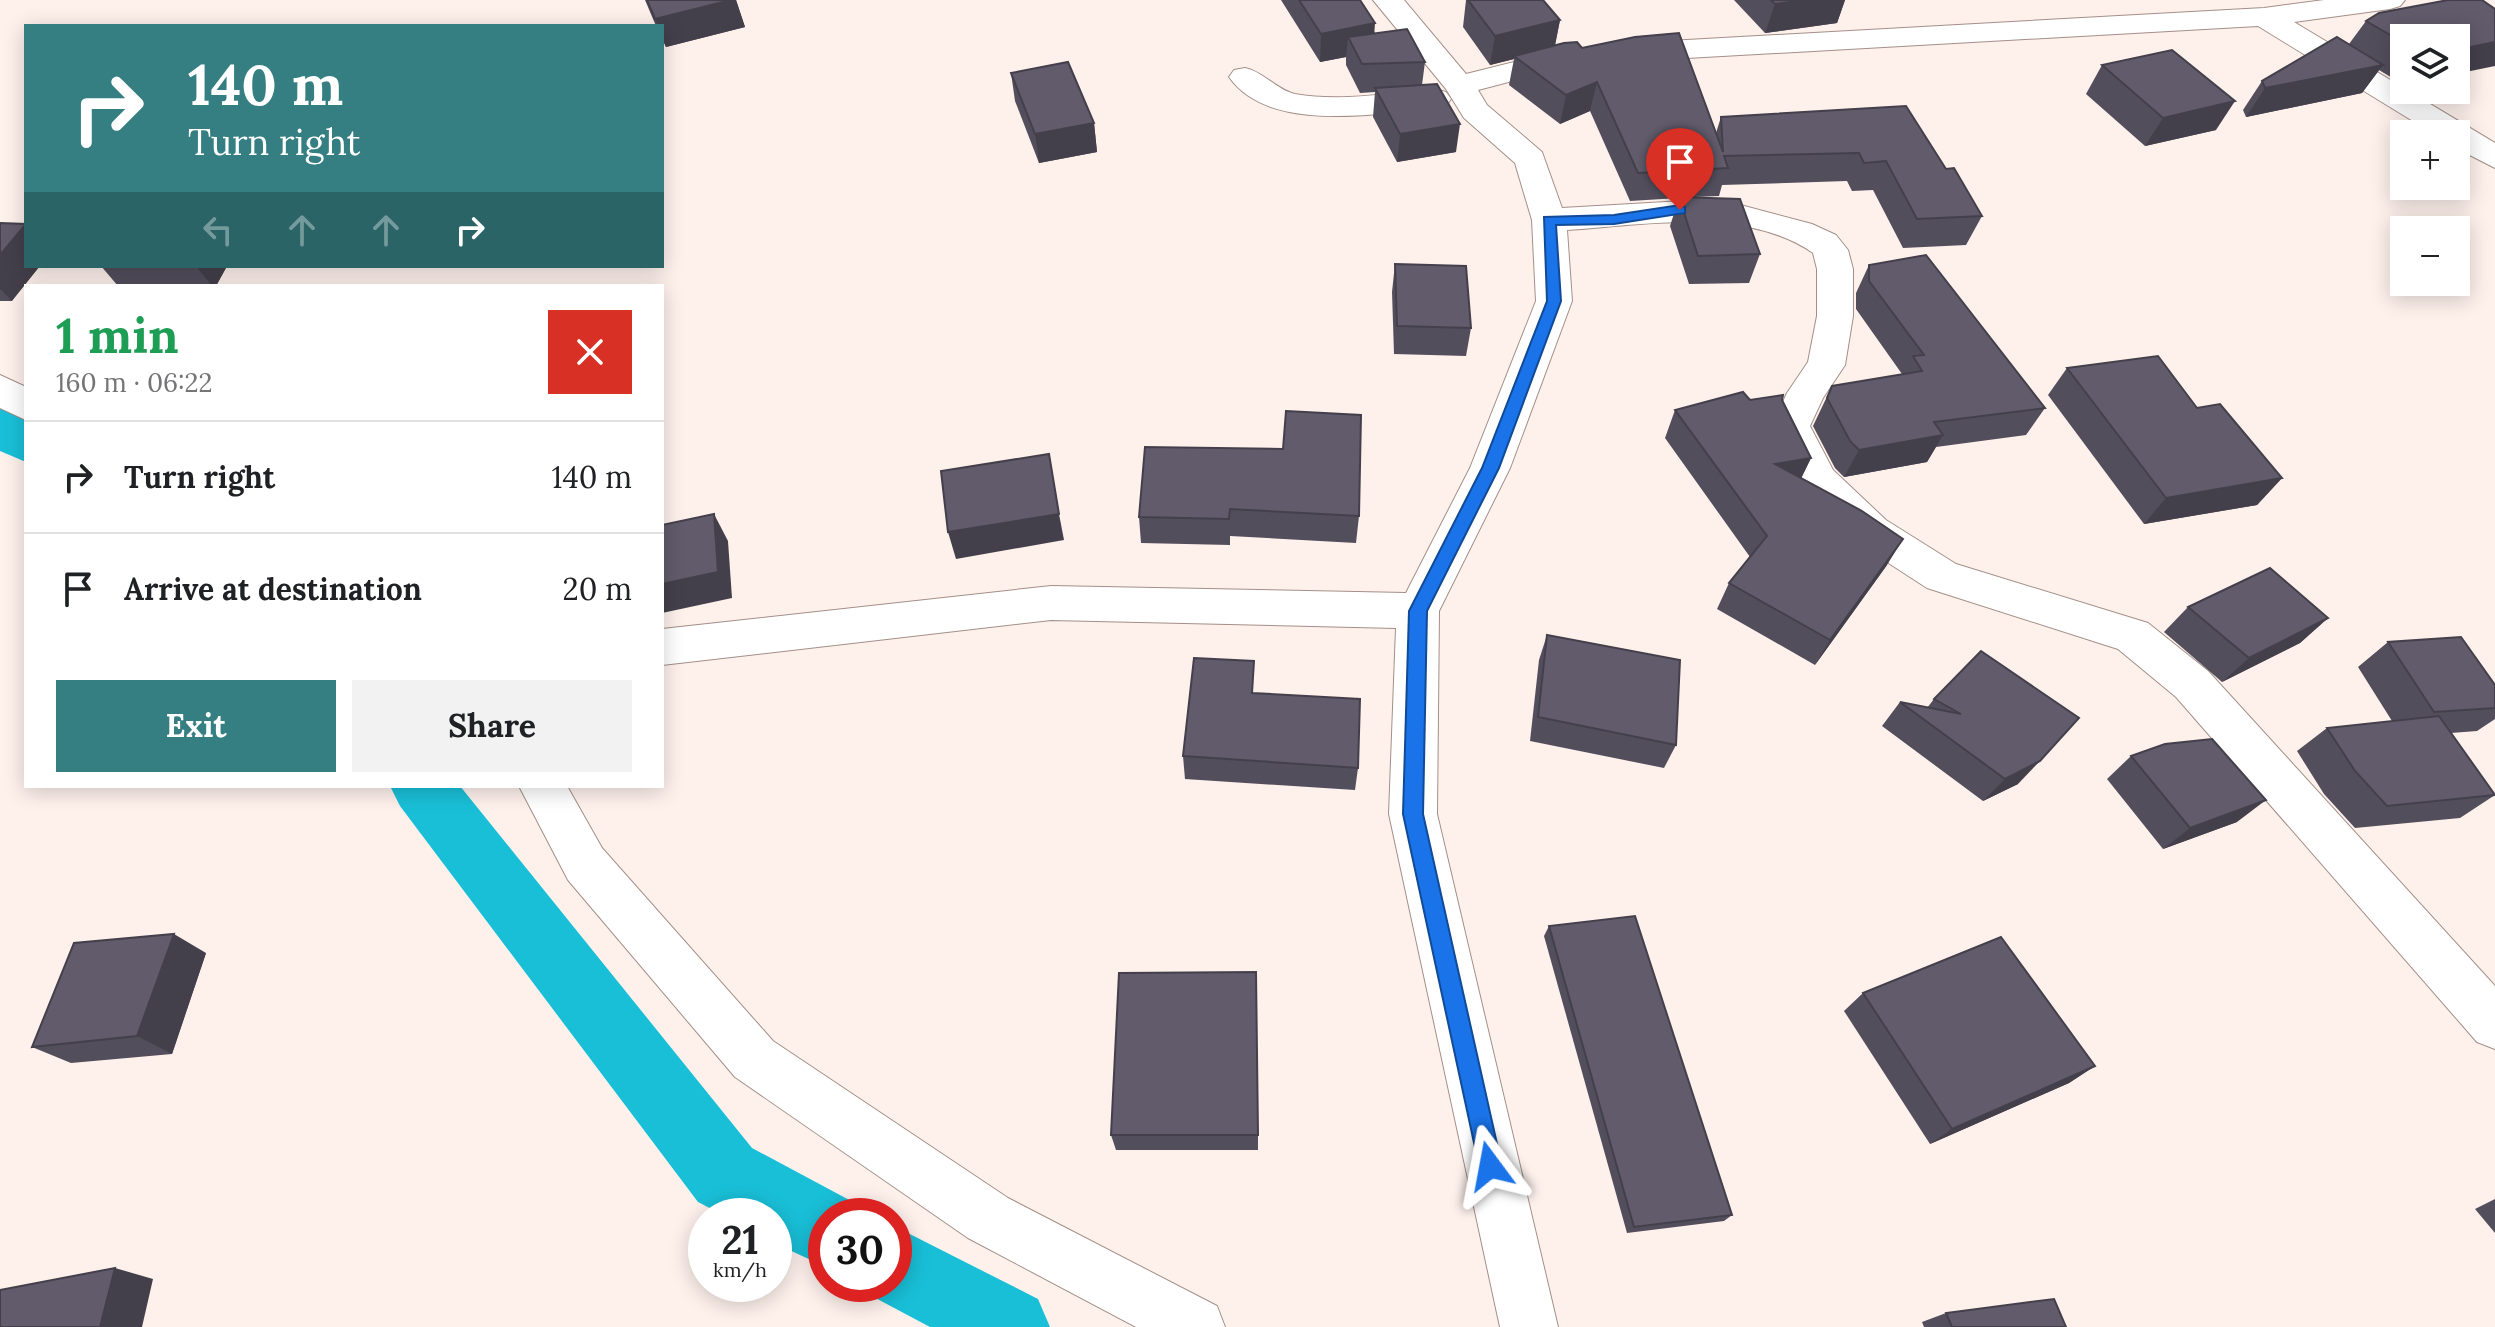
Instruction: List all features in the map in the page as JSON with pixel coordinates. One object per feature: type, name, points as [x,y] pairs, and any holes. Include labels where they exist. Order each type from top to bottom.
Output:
[{"type":"street","points":[[1388,0],[1467,98],[1530,159],[1549,220],[1554,301],[1490,468],[1418,611],[1413,814],[1529,1327]]},
{"type":"street","points":[[1245,77],[1283,102],[1333,107],[1467,98],[1558,60],[1669,50],[2264,17],[2390,0]]},
{"type":"street","points":[[2264,17],[2351,67],[2495,158]]},
{"type":"street","points":[[1549,220],[1718,210],[1800,232],[1824,243],[1830,250],[1835,269],[1835,316],[1826,365],[1806,393],[1791,426],[1818,480],[1871,531],[1942,576],[2133,636],[2192,684],[2495,1024]]},
{"type":"street","points":[[0,389],[24,405]]},
{"type":"street","points":[[664,647],[1051,603],[1418,611]]},
{"type":"street","points":[[543,788],[585,864],[754,1059],[988,1218],[1196,1327]]},
{"type":"building","points":[[647,0],[731,0],[655,19]]},
{"type":"building","points":[[1299,0],[1360,0],[1375,23],[1321,34]]},
{"type":"building","points":[[1468,0],[1543,0],[1560,20],[1495,36]]},
{"type":"building","points":[[1771,0],[1806,0],[1775,4]]},
{"type":"building","points":[[2448,0],[2482,0],[2495,9],[2495,42],[2470,47],[2470,24],[2390,24],[2390,35],[2366,21],[2379,13]]},
{"type":"building","points":[[1407,29],[1425,62],[1362,64],[1348,37]]},
{"type":"building","points":[[1679,33],[1723,152],[1721,117],[1906,106],[1946,169],[1954,168],[1982,216],[1917,219],[1886,161],[1864,163],[1859,153],[1724,156],[1728,168],[1638,173],[1597,82],[1566,95],[1514,56],[1564,43],[1577,42],[1582,48],[1635,37]]},
{"type":"building","points":[[2337,37],[2383,65],[2265,88],[2262,81]]},
{"type":"building","points":[[2172,50],[2235,101],[2163,118],[2102,65]]},
{"type":"building","points":[[1068,62],[1094,123],[1035,134],[1011,73]]},
{"type":"building","points":[[1437,84],[1460,124],[1400,134],[1375,88]]},
{"type":"building","points":[[1679,197],[1740,199],[1760,254],[1698,256]]},
{"type":"building","points":[[0,223],[24,224],[24,226],[0,255]]},
{"type":"building","points":[[1926,255],[2045,408],[1934,422],[1943,435],[1859,450],[1850,441],[1827,398],[1832,386],[1922,371],[1913,356],[1924,355],[1869,281],[1869,265]]},
{"type":"building","points":[[1395,264],[1466,266],[1471,328],[1397,326]]},
{"type":"building","points":[[2158,356],[2197,408],[2220,404],[2282,478],[2166,498],[2067,368]]},
{"type":"building","points":[[1743,392],[1750,400],[1783,395],[1782,400],[1811,458],[1775,464],[1862,511],[1903,539],[1830,640],[1729,583],[1767,536],[1675,410]]},
{"type":"building","points":[[1286,411],[1361,415],[1359,516],[1230,509],[1229,519],[1139,517],[1145,447],[1283,449]]},
{"type":"building","points":[[1049,454],[1059,514],[948,532],[941,471]]},
{"type":"building","points":[[714,514],[718,572],[664,584],[664,525]]},
{"type":"building","points":[[2270,568],[2328,618],[2249,658],[2188,607]]},
{"type":"building","points":[[1547,635],[1680,660],[1676,745],[1538,717]]},
{"type":"building","points":[[2461,637],[2495,685],[2495,708],[2434,712],[2388,642]]},
{"type":"building","points":[[1981,651],[2079,718],[2040,761],[2005,779],[1900,702],[1961,714],[1934,699]]},
{"type":"building","points":[[1194,658],[1254,661],[1252,693],[1360,699],[1358,768],[1183,756]]},
{"type":"building","points":[[2439,716],[2495,795],[2387,806],[2355,771],[2327,728]]},
{"type":"building","points":[[2212,739],[2266,800],[2190,828],[2131,756],[2165,744]]},
{"type":"building","points":[[1635,916],[1732,1215],[1634,1227],[1549,926]]},
{"type":"building","points":[[174,934],[137,1036],[32,1047],[74,943]]},
{"type":"building","points":[[2001,937],[2095,1066],[1952,1129],[1863,993]]},
{"type":"building","points":[[1256,972],[1258,1135],[1111,1135],[1119,973]]},
{"type":"building","points":[[115,1268],[100,1327],[0,1327],[0,1290]]},
{"type":"building","points":[[2054,1299],[2066,1327],[1952,1327],[1946,1313]]},
{"type":"waterway","points":[[0,426],[24,441]]},
{"type":"waterway","points":[[424,788],[725,1175],[808,1219]]},
{"type":"waterway","points":[[912,1275],[1010,1327]]},
{"type":"route","points":[[1490,1166],[1413,814],[1418,611],[1490,468],[1554,301],[1549,220],[1614,219],[1680,210]]}]
